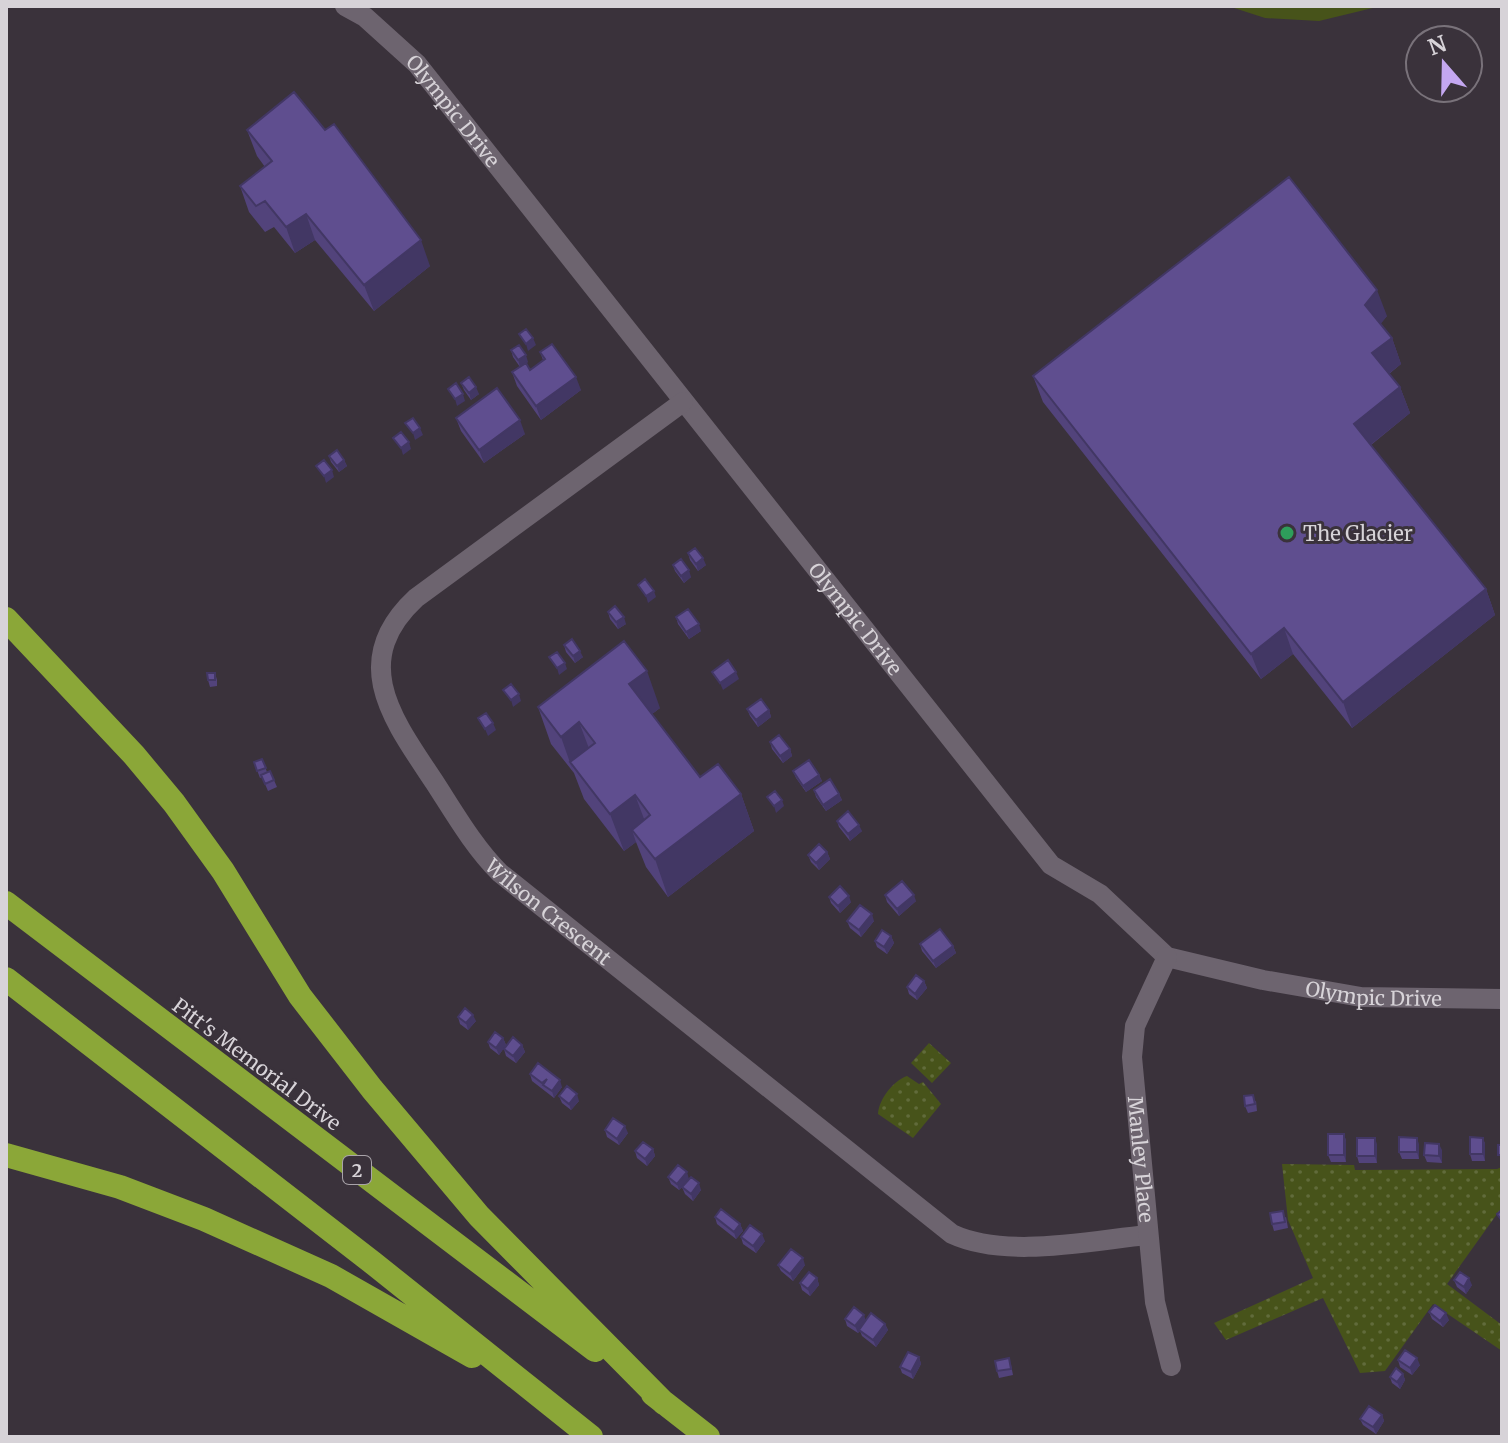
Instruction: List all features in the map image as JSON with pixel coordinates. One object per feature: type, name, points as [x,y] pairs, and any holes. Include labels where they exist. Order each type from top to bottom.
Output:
[{"type":"highway","points":[[6,619],[134,755],[174,803],[223,871],[300,996],[391,1112],[479,1216],[664,1403]]},
{"type":"highway","name":"Pitt's Memorial Drive","points":[[6,903],[708,1437]]},
{"type":"highway","points":[[6,979],[591,1437]]},
{"type":"highway","points":[[6,1155],[120,1187],[219,1226],[331,1276],[540,1395]]},
{"type":"street","name":"Olympic Drive","points":[[345,6],[365,17],[417,64],[1051,865],[1100,894],[1167,957],[1263,980],[1361,997],[1502,999]]},
{"type":"street","name":"Wilson Crescent","points":[[683,402],[403,610],[385,642],[381,659],[383,693],[396,724],[479,850],[500,873],[952,1234],[982,1245],[1017,1247],[1147,1235]]},
{"type":"street","name":"Manley Place","points":[[1167,957],[1140,1012],[1132,1057],[1147,1235],[1159,1323],[1171,1366]]},
{"type":"green space","points":[[1228,6],[1381,6],[1319,21],[1265,18]]},
{"type":"green space","points":[[929,1043],[951,1063],[932,1083],[911,1063]]},
{"type":"green space","points":[[907,1076],[919,1084],[923,1082],[941,1104],[913,1138],[878,1114],[888,1091]]},
{"type":"green space","points":[[1282,1164],[1354,1165],[1355,1170],[1502,1167],[1502,1207],[1447,1284],[1502,1325],[1502,1351],[1433,1304],[1385,1371],[1360,1373],[1323,1298],[1226,1340],[1214,1323],[1313,1278],[1288,1220]]},
{"type":"building","points":[[294,92],[325,130],[334,124],[421,240],[364,285],[306,214],[286,227],[265,201],[256,206],[240,186],[272,161],[247,130]]},
{"type":"building","name":"The Glacier","points":[[1289,177],[1377,290],[1365,305],[1392,338],[1372,353],[1400,387],[1354,424],[1486,589],[1343,702],[1284,628],[1251,654],[1033,376]]},
{"type":"building","points":[[526,329],[533,338],[526,344],[519,334]]},
{"type":"building","points":[[552,344],[576,377],[536,406],[512,372],[526,363],[530,370],[545,359],[540,352]]},
{"type":"building","points":[[519,345],[526,355],[518,360],[511,350]]},
{"type":"building","points":[[469,377],[476,387],[469,393],[461,383]]},
{"type":"building","points":[[456,383],[463,394],[455,399],[448,389]]},
{"type":"building","points":[[497,388],[520,420],[479,450],[456,418]]},
{"type":"building","points":[[413,418],[420,428],[413,433],[405,423]]},
{"type":"building","points":[[401,432],[409,442],[401,448],[393,438]]},
{"type":"building","points":[[337,450],[344,460],[337,466],[329,456]]},
{"type":"building","points":[[324,460],[332,470],[324,476],[316,466]]},
{"type":"building","points":[[695,548],[703,558],[696,564],[688,553]]},
{"type":"building","points":[[681,559],[689,570],[681,576],[673,565]]},
{"type":"building","points":[[645,579],[654,591],[646,596],[638,585]]},
{"type":"building","points":[[615,606],[624,617],[616,622],[608,612]]},
{"type":"building","points":[[688,609],[699,624],[686,632],[676,617]]},
{"type":"building","points":[[572,639],[580,651],[573,656],[564,645]]},
{"type":"building","points":[[624,641],[647,671],[629,684],[700,777],[718,764],[741,794],[655,859],[632,830],[650,815],[635,795],[610,814],[570,762],[595,743],[579,722],[561,737],[538,707]]},
{"type":"building","points":[[557,652],[565,663],[557,668],[549,657]]},
{"type":"building","points":[[728,660],[736,672],[720,683],[712,672]]},
{"type":"building","points":[[207,673],[215,673],[215,680],[208,680]]},
{"type":"building","points":[[511,684],[519,694],[511,700],[503,690]]},
{"type":"building","points":[[761,699],[769,710],[756,720],[747,709]]},
{"type":"building","points":[[486,713],[493,723],[485,729],[478,718]]},
{"type":"building","points":[[779,735],[790,749],[780,756],[770,742]]},
{"type":"building","points":[[262,759],[266,768],[257,771],[254,762]]},
{"type":"building","points":[[809,760],[819,775],[803,786],[793,771]]},
{"type":"building","points":[[270,771],[274,780],[265,784],[261,775]]},
{"type":"building","points":[[830,779],[839,794],[823,805],[814,790]]},
{"type":"building","points":[[775,791],[782,800],[774,806],[767,797]]},
{"type":"building","points":[[848,811],[859,825],[848,834],[837,821]]},
{"type":"building","points":[[819,844],[827,852],[816,863],[808,855]]},
{"type":"building","points":[[902,881],[914,895],[897,909],[885,895]]},
{"type":"building","points":[[840,886],[849,896],[838,906],[829,897]]},
{"type":"building","points":[[860,905],[872,914],[859,930],[847,921]]},
{"type":"building","points":[[940,929],[953,946],[933,961],[920,944]]},
{"type":"building","points":[[882,930],[891,936],[884,947],[875,941]]},
{"type":"building","points":[[916,975],[924,981],[915,994],[907,987]]},
{"type":"building","points":[[465,1008],[473,1015],[466,1023],[458,1017]]},
{"type":"building","points":[[495,1032],[503,1038],[496,1048],[488,1042]]},
{"type":"building","points":[[513,1037],[522,1045],[513,1056],[504,1049]]},
{"type":"building","points":[[538,1063],[560,1080],[552,1091],[543,1085],[547,1079],[542,1083],[530,1074]]},
{"type":"building","points":[[567,1086],[577,1094],[569,1104],[559,1096]]},
{"type":"building","points":[[1253,1095],[1255,1104],[1245,1106],[1244,1096]]},
{"type":"building","points":[[613,1118],[625,1126],[617,1139],[605,1130]]},
{"type":"building","points":[[1328,1134],[1344,1134],[1344,1155],[1328,1155]]},
{"type":"building","points":[[1399,1137],[1417,1138],[1417,1152],[1399,1152]]},
{"type":"building","points":[[1470,1137],[1483,1138],[1483,1154],[1470,1154]]},
{"type":"building","points":[[1357,1138],[1375,1138],[1375,1156],[1357,1156]]},
{"type":"building","points":[[643,1142],[653,1149],[645,1159],[635,1151]]},
{"type":"building","points":[[1425,1143],[1439,1144],[1439,1156],[1424,1155]]},
{"type":"building","points":[[678,1165],[687,1172],[677,1184],[668,1177]]},
{"type":"building","points":[[691,1177],[699,1183],[691,1194],[682,1187]]},
{"type":"building","points":[[721,1209],[740,1224],[734,1232],[715,1217]]},
{"type":"building","points":[[1283,1211],[1285,1222],[1272,1224],[1270,1213]]},
{"type":"building","points":[[750,1225],[762,1234],[753,1246],[741,1237]]},
{"type":"building","points":[[791,1249],[803,1258],[790,1274],[778,1265]]},
{"type":"building","points":[[809,1272],[817,1278],[808,1289],[800,1283]]},
{"type":"building","points":[[1460,1272],[1469,1278],[1464,1287],[1454,1280]]},
{"type":"building","points":[[1435,1305],[1446,1313],[1440,1321],[1429,1312]]},
{"type":"building","points":[[854,1307],[864,1315],[855,1326],[845,1319]]},
{"type":"building","points":[[871,1313],[885,1324],[873,1340],[859,1330]]},
{"type":"building","points":[[1405,1350],[1417,1358],[1410,1368],[1398,1360]]},
{"type":"building","points":[[908,1352],[919,1357],[911,1372],[900,1367]]},
{"type":"building","points":[[1009,1358],[1011,1369],[997,1371],[995,1361]]},
{"type":"building","points":[[1396,1368],[1403,1374],[1397,1382],[1390,1377]]},
{"type":"building","points":[[1369,1406],[1382,1415],[1373,1427],[1360,1419]]},
{"type":"place","name":"The Glacier","points":[[1287,533]]}]
